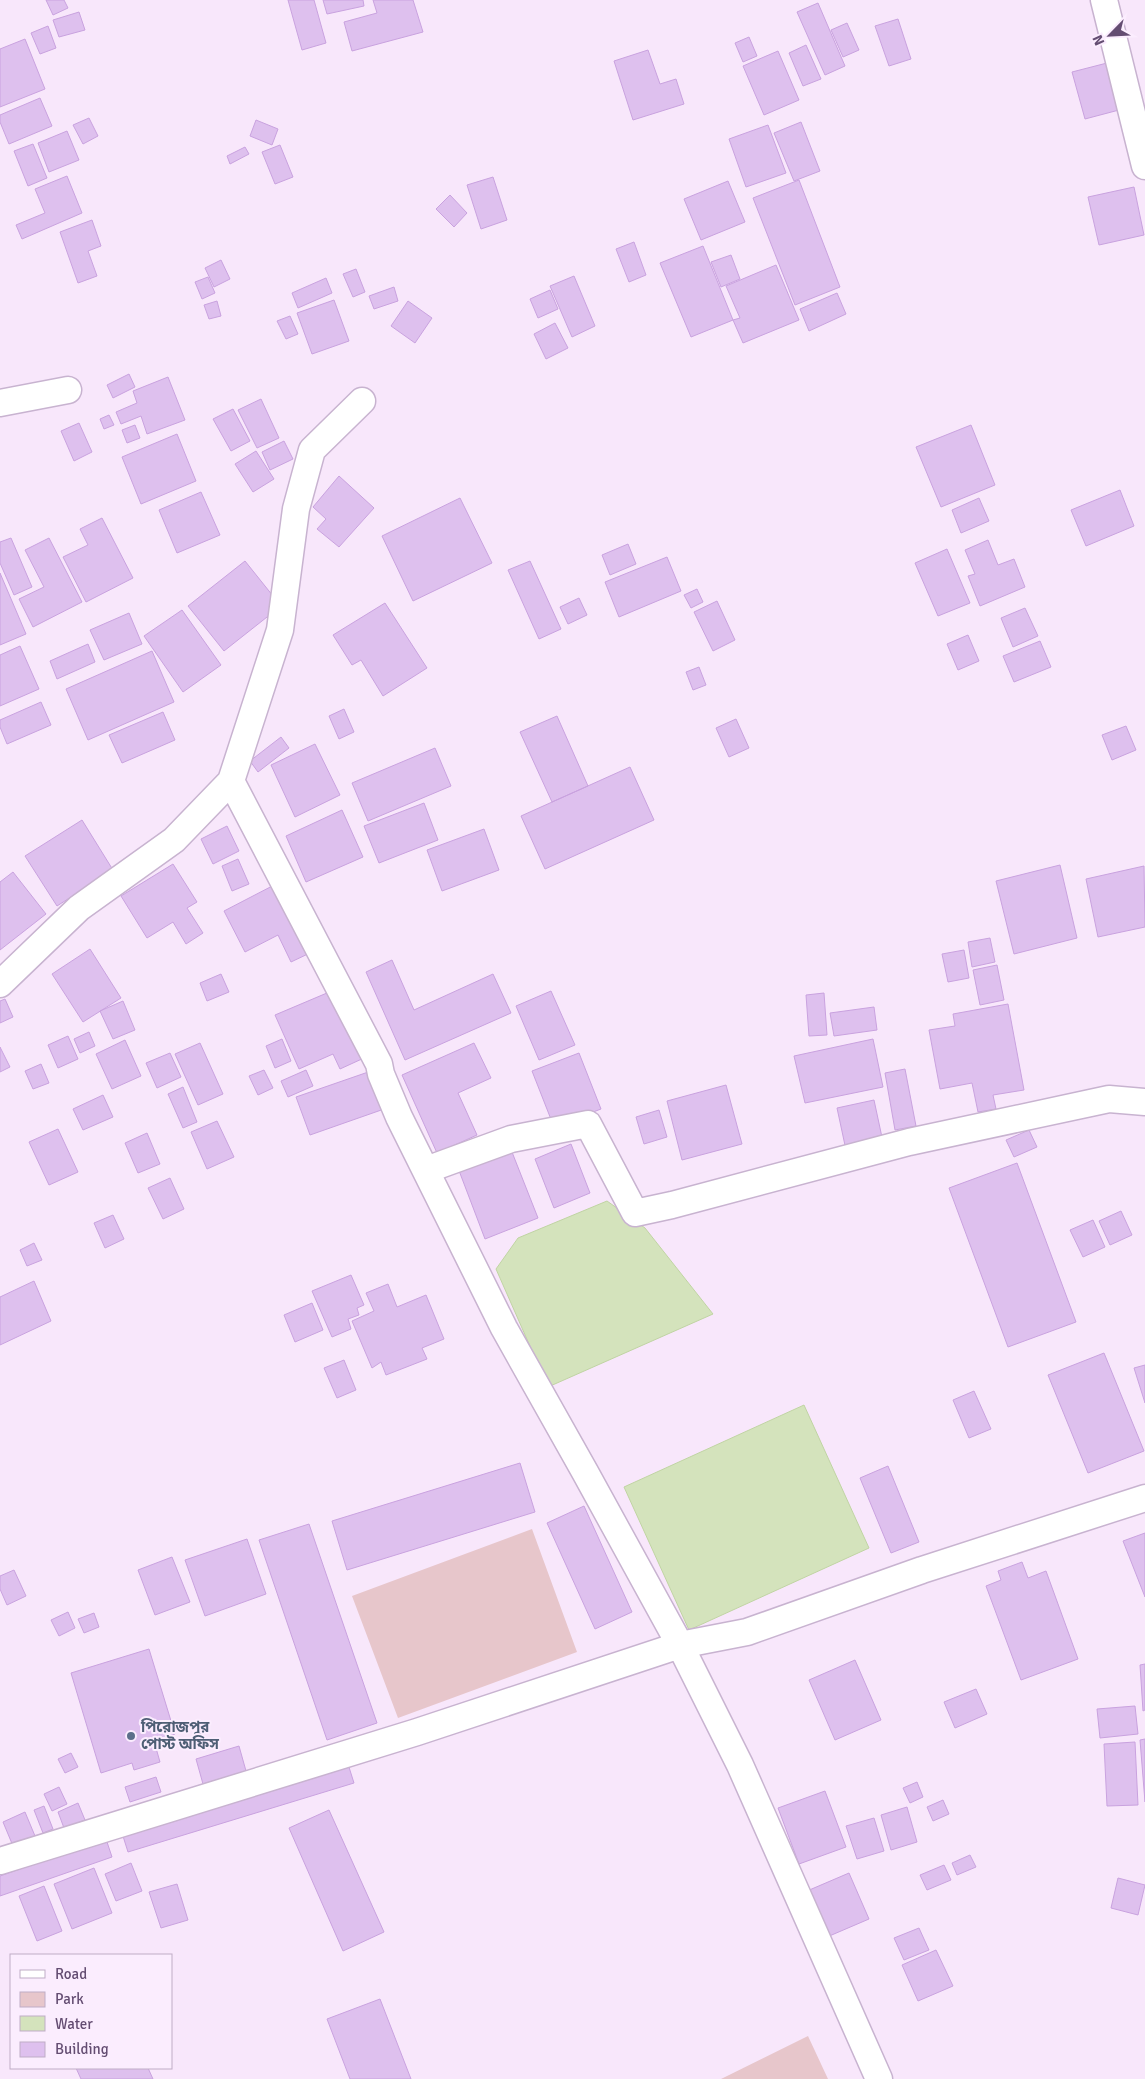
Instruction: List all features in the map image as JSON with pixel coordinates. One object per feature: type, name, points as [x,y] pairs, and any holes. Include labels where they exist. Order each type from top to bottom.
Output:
[{"type":"street","points":[[1104,0],[1145,166]]},
{"type":"street","points":[[0,403],[68,390]]},
{"type":"street","points":[[0,984],[79,908],[174,840],[231,781],[280,630],[296,509],[312,450],[362,401]]},
{"type":"street","points":[[231,781],[380,1064],[381,1074],[399,1117],[504,1328],[680,1645],[740,1765],[879,2079]]},
{"type":"street","points":[[426,1170],[511,1139],[588,1124],[635,1213],[918,1140],[1109,1099],[1145,1102]]},
{"type":"street","points":[[0,1861],[417,1732],[680,1645],[747,1632],[922,1570],[1145,1498]]},
{"type":"green space","points":[[532,1529],[577,1652],[398,1718],[352,1596]]},
{"type":"green space","points":[[808,2036],[828,2079],[721,2079]]},
{"type":"water","points":[[607,1201],[645,1228],[713,1314],[548,1387],[496,1269],[518,1238]]},
{"type":"water","points":[[804,1405],[869,1548],[689,1630],[624,1487]]},
{"type":"building","points":[[46,0],[64,0],[68,8],[53,15]]},
{"type":"building","points":[[288,0],[314,0],[326,43],[302,50]]},
{"type":"building","points":[[323,0],[363,0],[364,6],[327,14]]},
{"type":"building","points":[[373,0],[413,0],[423,32],[352,51],[344,22],[377,13]]},
{"type":"building","points":[[818,3],[845,66],[825,75],[797,12]]},
{"type":"building","points":[[79,12],[85,30],[59,37],[53,20]]},
{"type":"building","points":[[898,19],[911,59],[889,66],[875,26]]},
{"type":"building","points":[[847,23],[859,50],[843,57],[831,30]]},
{"type":"building","points":[[48,26],[56,48],[40,54],[31,33]]},
{"type":"building","points":[[749,37],[757,56],[743,62],[735,43]]},
{"type":"building","points":[[25,39],[45,89],[0,107],[0,49]]},
{"type":"building","points":[[806,45],[821,79],[803,86],[789,53]]},
{"type":"building","points":[[648,50],[660,84],[676,79],[684,104],[633,120],[614,61]]},
{"type":"building","points":[[778,51],[799,100],[764,115],[743,66]]},
{"type":"building","points":[[1107,63],[1119,110],[1085,119],[1072,72]]},
{"type":"building","points":[[40,98],[52,126],[9,144],[0,122],[0,115]]},
{"type":"building","points":[[89,118],[98,136],[83,144],[73,125]]},
{"type":"building","points":[[256,120],[278,129],[272,145],[250,136]]},
{"type":"building","points":[[801,122],[820,171],[794,181],[774,133]]},
{"type":"building","points":[[768,125],[786,173],[746,187],[729,139]]},
{"type":"building","points":[[67,131],[79,160],[49,172],[38,143]]},
{"type":"building","points":[[33,144],[47,178],[28,186],[14,151]]},
{"type":"building","points":[[280,145],[293,177],[275,184],[262,152]]},
{"type":"building","points":[[245,147],[249,154],[230,164],[227,156]]},
{"type":"building","points":[[67,176],[82,213],[22,239],[16,225],[45,213],[35,189]]},
{"type":"building","points":[[493,177],[507,220],[481,229],[467,185]]},
{"type":"building","points":[[799,180],[840,287],[795,305],[753,198]]},
{"type":"building","points":[[728,181],[745,222],[701,240],[684,199]]},
{"type":"building","points":[[1134,187],[1144,235],[1099,245],[1088,197]]},
{"type":"building","points":[[450,195],[467,213],[454,227],[436,209]]},
{"type":"building","points":[[92,220],[101,246],[88,251],[97,276],[78,283],[60,232]]},
{"type":"building","points":[[634,242],[646,275],[629,282],[616,249]]},
{"type":"building","points":[[703,246],[733,320],[691,337],[660,263]]},
{"type":"building","points":[[731,255],[740,279],[721,287],[711,262]]},
{"type":"building","points":[[221,260],[230,279],[214,287],[205,268]]},
{"type":"building","points":[[776,265],[799,320],[743,343],[733,320],[740,318],[726,286]]},
{"type":"building","points":[[356,269],[365,292],[353,297],[343,274]]},
{"type":"building","points":[[574,276],[595,326],[572,337],[550,286]]},
{"type":"building","points":[[208,277],[215,293],[202,299],[195,282]]},
{"type":"building","points":[[326,278],[332,293],[298,308],[292,293]]},
{"type":"building","points":[[394,287],[398,301],[374,309],[369,296]]},
{"type":"building","points":[[550,290],[558,309],[538,318],[530,299]]},
{"type":"building","points":[[837,293],[846,314],[809,331],[800,309]]},
{"type":"building","points":[[334,300],[349,341],[312,354],[297,313]]},
{"type":"building","points":[[217,301],[221,316],[209,319],[204,305]]},
{"type":"building","points":[[408,301],[432,318],[415,343],[391,326]]},
{"type":"building","points":[[290,316],[298,334],[286,339],[277,321]]},
{"type":"building","points":[[555,323],[568,348],[546,359],[534,334]]},
{"type":"building","points":[[129,374],[135,387],[113,398],[107,385]]},
{"type":"building","points":[[168,377],[185,420],[147,434],[141,416],[121,424],[116,412],[137,403],[133,391]]},
{"type":"building","points":[[261,399],[279,438],[257,448],[238,410]]},
{"type":"building","points":[[233,409],[250,441],[231,451],[213,419]]},
{"type":"building","points":[[109,415],[114,425],[104,429],[100,419]]},
{"type":"building","points":[[79,423],[92,452],[74,461],[61,431]]},
{"type":"building","points":[[135,425],[140,438],[127,443],[122,430]]},
{"type":"building","points":[[971,425],[995,485],[941,507],[916,447]]},
{"type":"building","points":[[177,434],[196,481],[141,504],[122,457]]},
{"type":"building","points":[[284,441],[293,459],[270,470],[262,452]]},
{"type":"building","points":[[256,451],[274,479],[253,492],[235,464]]},
{"type":"building","points":[[339,476],[374,508],[339,547],[317,529],[326,519],[313,507]]},
{"type":"building","points":[[1120,490],[1134,526],[1086,546],[1071,510]]},
{"type":"building","points":[[201,492],[220,535],[177,553],[159,510]]},
{"type":"building","points":[[460,498],[492,563],[413,601],[382,536]]},
{"type":"building","points":[[979,498],[989,521],[961,533],[952,510]]},
{"type":"building","points":[[102,518],[133,578],[86,602],[63,557],[88,545],[80,529]]},
{"type":"building","points":[[11,538],[32,587],[14,595],[0,563],[0,542]]},
{"type":"building","points":[[49,538],[82,602],[33,627],[19,599],[44,587],[25,550]]},
{"type":"building","points":[[988,540],[998,565],[1014,559],[1025,587],[980,606],[968,576],[975,574],[965,550]]},
{"type":"building","points":[[628,544],[636,564],[610,575],[602,555]]},
{"type":"building","points":[[947,549],[970,603],[938,616],[915,563]]},
{"type":"building","points":[[667,557],[681,591],[619,617],[605,582]]},
{"type":"building","points":[[245,561],[281,606],[224,651],[188,606]]},
{"type":"building","points":[[530,561],[561,629],[539,639],[508,570]]},
{"type":"building","points":[[0,573],[26,634],[0,645]]},
{"type":"building","points":[[697,589],[703,602],[691,608],[684,595]]},
{"type":"building","points":[[579,598],[587,615],[568,624],[560,607]]},
{"type":"building","points":[[717,601],[735,640],[713,651],[694,612]]},
{"type":"building","points":[[385,603],[427,668],[383,696],[361,660],[352,665],[333,635]]},
{"type":"building","points":[[1025,608],[1038,636],[1013,647],[1001,618]]},
{"type":"building","points":[[182,610],[221,665],[183,692],[144,636]]},
{"type":"building","points":[[129,613],[142,644],[104,660],[90,630]]},
{"type":"building","points":[[968,635],[979,661],[958,670],[947,644]]},
{"type":"building","points":[[1040,641],[1051,667],[1014,682],[1003,656]]},
{"type":"building","points":[[88,644],[95,662],[57,679],[50,661]]},
{"type":"building","points":[[20,646],[39,689],[0,706],[0,655]]},
{"type":"building","points":[[152,651],[174,702],[88,740],[66,689]]},
{"type":"building","points":[[699,667],[706,685],[693,690],[686,672]]},
{"type":"building","points":[[41,702],[51,725],[7,744],[0,727],[0,720]]},
{"type":"building","points":[[344,709],[354,732],[339,739],[329,716]]},
{"type":"building","points":[[163,712],[175,740],[122,763],[109,735]]},
{"type":"building","points":[[557,716],[588,786],[552,802],[520,732]]},
{"type":"building","points":[[736,719],[749,748],[729,757],[716,728]]},
{"type":"building","points":[[1126,726],[1136,750],[1112,760],[1102,735]]},
{"type":"building","points":[[281,737],[289,748],[258,772],[250,761]]},
{"type":"building","points":[[315,744],[340,795],[295,817],[271,765]]},
{"type":"building","points":[[435,748],[451,786],[368,821],[352,783]]},
{"type":"building","points":[[630,767],[654,820],[545,869],[521,816]]},
{"type":"building","points":[[424,803],[438,840],[379,863],[364,826]]},
{"type":"building","points":[[342,810],[363,857],[306,882],[286,836]]},
{"type":"building","points":[[82,820],[113,870],[57,906],[25,856]]},
{"type":"building","points":[[227,826],[239,851],[213,864],[201,839]]},
{"type":"building","points":[[484,829],[499,870],[442,891],[427,850]]},
{"type":"building","points":[[238,859],[249,884],[232,891],[222,866]]},
{"type":"building","points":[[173,864],[197,902],[187,908],[203,933],[186,944],[173,922],[147,938],[121,896]]},
{"type":"building","points":[[1060,865],[1077,938],[1014,954],[996,881]]},
{"type":"building","points":[[1144,866],[1145,927],[1098,937],[1086,879]]},
{"type":"building","points":[[13,872],[46,914],[0,950],[0,882]]},
{"type":"building","points":[[278,883],[312,952],[291,962],[278,935],[245,952],[224,911]]},
{"type":"building","points":[[990,938],[995,962],[972,967],[968,942]]},
{"type":"building","points":[[90,949],[121,998],[83,1022],[52,974]]},
{"type":"building","points":[[964,950],[969,978],[948,982],[942,954]]},
{"type":"building","points":[[392,960],[414,1010],[493,974],[511,1013],[405,1060],[366,972]]},
{"type":"building","points":[[997,965],[1004,1000],[980,1005],[973,970]]},
{"type":"building","points":[[221,974],[229,992],[207,1001],[200,983]]},
{"type":"building","points":[[334,990],[364,1058],[340,1069],[333,1054],[299,1069],[275,1015]]},
{"type":"building","points":[[551,991],[575,1045],[539,1060],[516,1006]]},
{"type":"building","points":[[824,993],[827,1035],[809,1036],[806,995]]},
{"type":"building","points":[[5,999],[13,1017],[0,1023],[0,1001]]},
{"type":"building","points":[[123,1001],[135,1030],[113,1039],[100,1011]]},
{"type":"building","points":[[1008,1004],[1024,1090],[993,1095],[996,1109],[978,1112],[972,1083],[940,1089],[929,1030],[955,1026],[953,1014]]},
{"type":"building","points":[[874,1007],[877,1030],[834,1036],[830,1013]]},
{"type":"building","points":[[89,1032],[95,1046],[80,1053],[74,1039]]},
{"type":"building","points":[[68,1036],[78,1059],[58,1068],[48,1045]]},
{"type":"building","points":[[282,1039],[291,1061],[275,1068],[266,1046]]},
{"type":"building","points":[[873,1039],[883,1087],[805,1103],[794,1056]]},
{"type":"building","points":[[125,1040],[141,1076],[112,1089],[96,1054]]},
{"type":"building","points":[[200,1043],[223,1094],[198,1105],[175,1054]]},
{"type":"building","points":[[474,1043],[491,1078],[458,1093],[477,1135],[437,1153],[402,1075]]},
{"type":"building","points":[[0,1047],[10,1067],[0,1072]]},
{"type":"building","points":[[170,1053],[181,1077],[157,1088],[146,1063]]},
{"type":"building","points":[[579,1053],[601,1109],[554,1127],[532,1071]]},
{"type":"building","points":[[41,1064],[49,1083],[33,1089],[25,1071]]},
{"type":"building","points":[[905,1069],[916,1126],[895,1130],[885,1073]]},
{"type":"building","points":[[264,1070],[273,1088],[258,1095],[249,1076]]},
{"type":"building","points":[[306,1070],[313,1086],[288,1097],[281,1081]]},
{"type":"building","points":[[374,1070],[387,1108],[310,1135],[296,1097]]},
{"type":"building","points":[[726,1085],[742,1144],[682,1160],[667,1101]]},
{"type":"building","points":[[183,1087],[197,1122],[183,1128],[168,1094]]},
{"type":"building","points":[[103,1095],[113,1117],[83,1130],[73,1109]]},
{"type":"building","points":[[874,1100],[883,1142],[846,1150],[837,1108]]},
{"type":"building","points":[[659,1110],[667,1137],[644,1144],[636,1117]]},
{"type":"building","points":[[217,1121],[234,1157],[207,1169],[191,1132]]},
{"type":"building","points":[[58,1129],[78,1172],[49,1185],[29,1142]]},
{"type":"building","points":[[1029,1130],[1037,1147],[1014,1157],[1006,1140]]},
{"type":"building","points":[[147,1133],[160,1164],[138,1173],[125,1143]]},
{"type":"building","points":[[571,1144],[590,1193],[554,1208],[535,1159]]},
{"type":"building","points":[[510,1147],[538,1218],[485,1239],[458,1168]]},
{"type":"building","points":[[1017,1163],[1076,1322],[1008,1347],[949,1188]]},
{"type":"building","points":[[170,1178],[184,1209],[163,1219],[148,1188]]},
{"type":"building","points":[[1121,1211],[1132,1235],[1110,1245],[1099,1221]]},
{"type":"building","points":[[113,1215],[124,1239],[105,1248],[94,1223]]},
{"type":"building","points":[[1093,1220],[1105,1247],[1083,1257],[1070,1230]]},
{"type":"building","points":[[34,1243],[42,1260],[27,1266],[20,1250]]},
{"type":"building","points":[[351,1275],[364,1305],[357,1308],[359,1315],[348,1319],[351,1329],[332,1337],[312,1291]]},
{"type":"building","points":[[34,1281],[51,1321],[0,1345],[0,1297]]},
{"type":"building","points":[[388,1284],[397,1307],[426,1295],[444,1339],[422,1348],[427,1359],[386,1375],[381,1362],[372,1368],[352,1321],[374,1311],[366,1293]]},
{"type":"building","points":[[312,1303],[323,1330],[295,1342],[284,1315]]},
{"type":"building","points":[[1104,1353],[1144,1451],[1088,1473],[1048,1375]]},
{"type":"building","points":[[344,1360],[356,1390],[337,1398],[324,1368]]},
{"type":"building","points":[[1145,1365],[1145,1403],[1134,1368]]},
{"type":"building","points":[[974,1391],[991,1429],[969,1438],[953,1400]]},
{"type":"building","points":[[520,1463],[535,1512],[347,1570],[332,1521]]},
{"type":"building","points":[[888,1466],[919,1542],[891,1553],[860,1478]]},
{"type":"building","points":[[584,1506],[632,1612],[595,1629],[547,1523]]},
{"type":"building","points":[[309,1524],[377,1723],[327,1740],[259,1540]]},
{"type":"building","points":[[1145,1533],[1145,1597],[1123,1541]]},
{"type":"building","points":[[247,1539],[266,1594],[205,1616],[185,1560]]},
{"type":"building","points":[[172,1557],[190,1602],[155,1615],[138,1570]]},
{"type":"building","points":[[1022,1562],[1028,1578],[1046,1571],[1078,1659],[1021,1680],[986,1586],[1001,1580],[998,1571]]},
{"type":"building","points":[[14,1570],[26,1596],[7,1605],[0,1589],[0,1576]]},
{"type":"building","points":[[68,1612],[75,1628],[59,1636],[51,1620]]},
{"type":"building","points":[[94,1613],[99,1627],[84,1633],[78,1619]]},
{"type":"building","points":[[149,1649],[175,1734],[154,1741],[160,1762],[134,1770],[132,1763],[101,1773],[71,1673]]},
{"type":"building","points":[[855,1660],[881,1720],[835,1740],[809,1680]]},
{"type":"building","points":[[1145,1664],[1145,1710],[1143,1711],[1140,1665]]},
{"type":"building","points":[[976,1689],[987,1714],[955,1728],[944,1702]]},
{"type":"building","points":[[1135,1706],[1138,1734],[1100,1738],[1097,1709]]},
{"type":"building","points":[[1145,1739],[1145,1802],[1140,1740]]},
{"type":"building","points":[[1135,1742],[1138,1805],[1107,1806],[1104,1744]]},
{"type":"building","points":[[239,1746],[246,1771],[203,1784],[196,1759]]},
{"type":"building","points":[[71,1753],[78,1767],[65,1773],[58,1759]]},
{"type":"building","points":[[348,1764],[354,1783],[128,1852],[122,1833]]},
{"type":"building","points":[[156,1777],[161,1792],[130,1802],[125,1787]]},
{"type":"building","points":[[917,1782],[923,1797],[910,1803],[903,1788]]},
{"type":"building","points":[[59,1787],[67,1804],[52,1811],[44,1794]]},
{"type":"building","points":[[825,1791],[846,1847],[799,1864],[778,1808]]},
{"type":"building","points":[[943,1800],[949,1814],[933,1821],[927,1807]]},
{"type":"building","points":[[78,1803],[85,1820],[64,1828],[58,1812]]},
{"type":"building","points":[[44,1806],[53,1829],[43,1833],[34,1810]]},
{"type":"building","points":[[907,1807],[917,1842],[891,1850],[881,1815]]},
{"type":"building","points":[[329,1810],[384,1932],[343,1951],[289,1828]]},
{"type":"building","points":[[25,1812],[35,1836],[13,1846],[3,1822]]},
{"type":"building","points":[[874,1818],[884,1851],[857,1859],[846,1826]]},
{"type":"building","points":[[106,1839],[112,1857],[0,1896],[0,1876]]},
{"type":"building","points":[[970,1855],[976,1867],[957,1875],[952,1863]]},
{"type":"building","points":[[131,1863],[142,1891],[116,1901],[105,1874]]},
{"type":"building","points":[[944,1865],[951,1880],[927,1890],[920,1875]]},
{"type":"building","points":[[94,1868],[112,1913],[72,1929],[54,1884]]},
{"type":"building","points":[[849,1873],[869,1919],[827,1937],[807,1891]]},
{"type":"building","points":[[1118,1878],[1145,1885],[1138,1915],[1111,1908]]},
{"type":"building","points":[[177,1884],[188,1920],[161,1928],[149,1892]]},
{"type":"building","points":[[44,1886],[62,1931],[37,1941],[19,1896]]},
{"type":"building","points":[[919,1928],[929,1950],[904,1960],[894,1938]]},
{"type":"building","points":[[936,1950],[953,1986],[918,2001],[902,1965]]},
{"type":"building","points":[[380,1999],[411,2079],[350,2079],[327,2019]]},
{"type":"building","points":[[76,2069],[148,2069],[153,2079],[81,2079]]},
{"type":"place","name":"পিরোজপুর পোস্ট অফিস","points":[[131,1736]]}]
